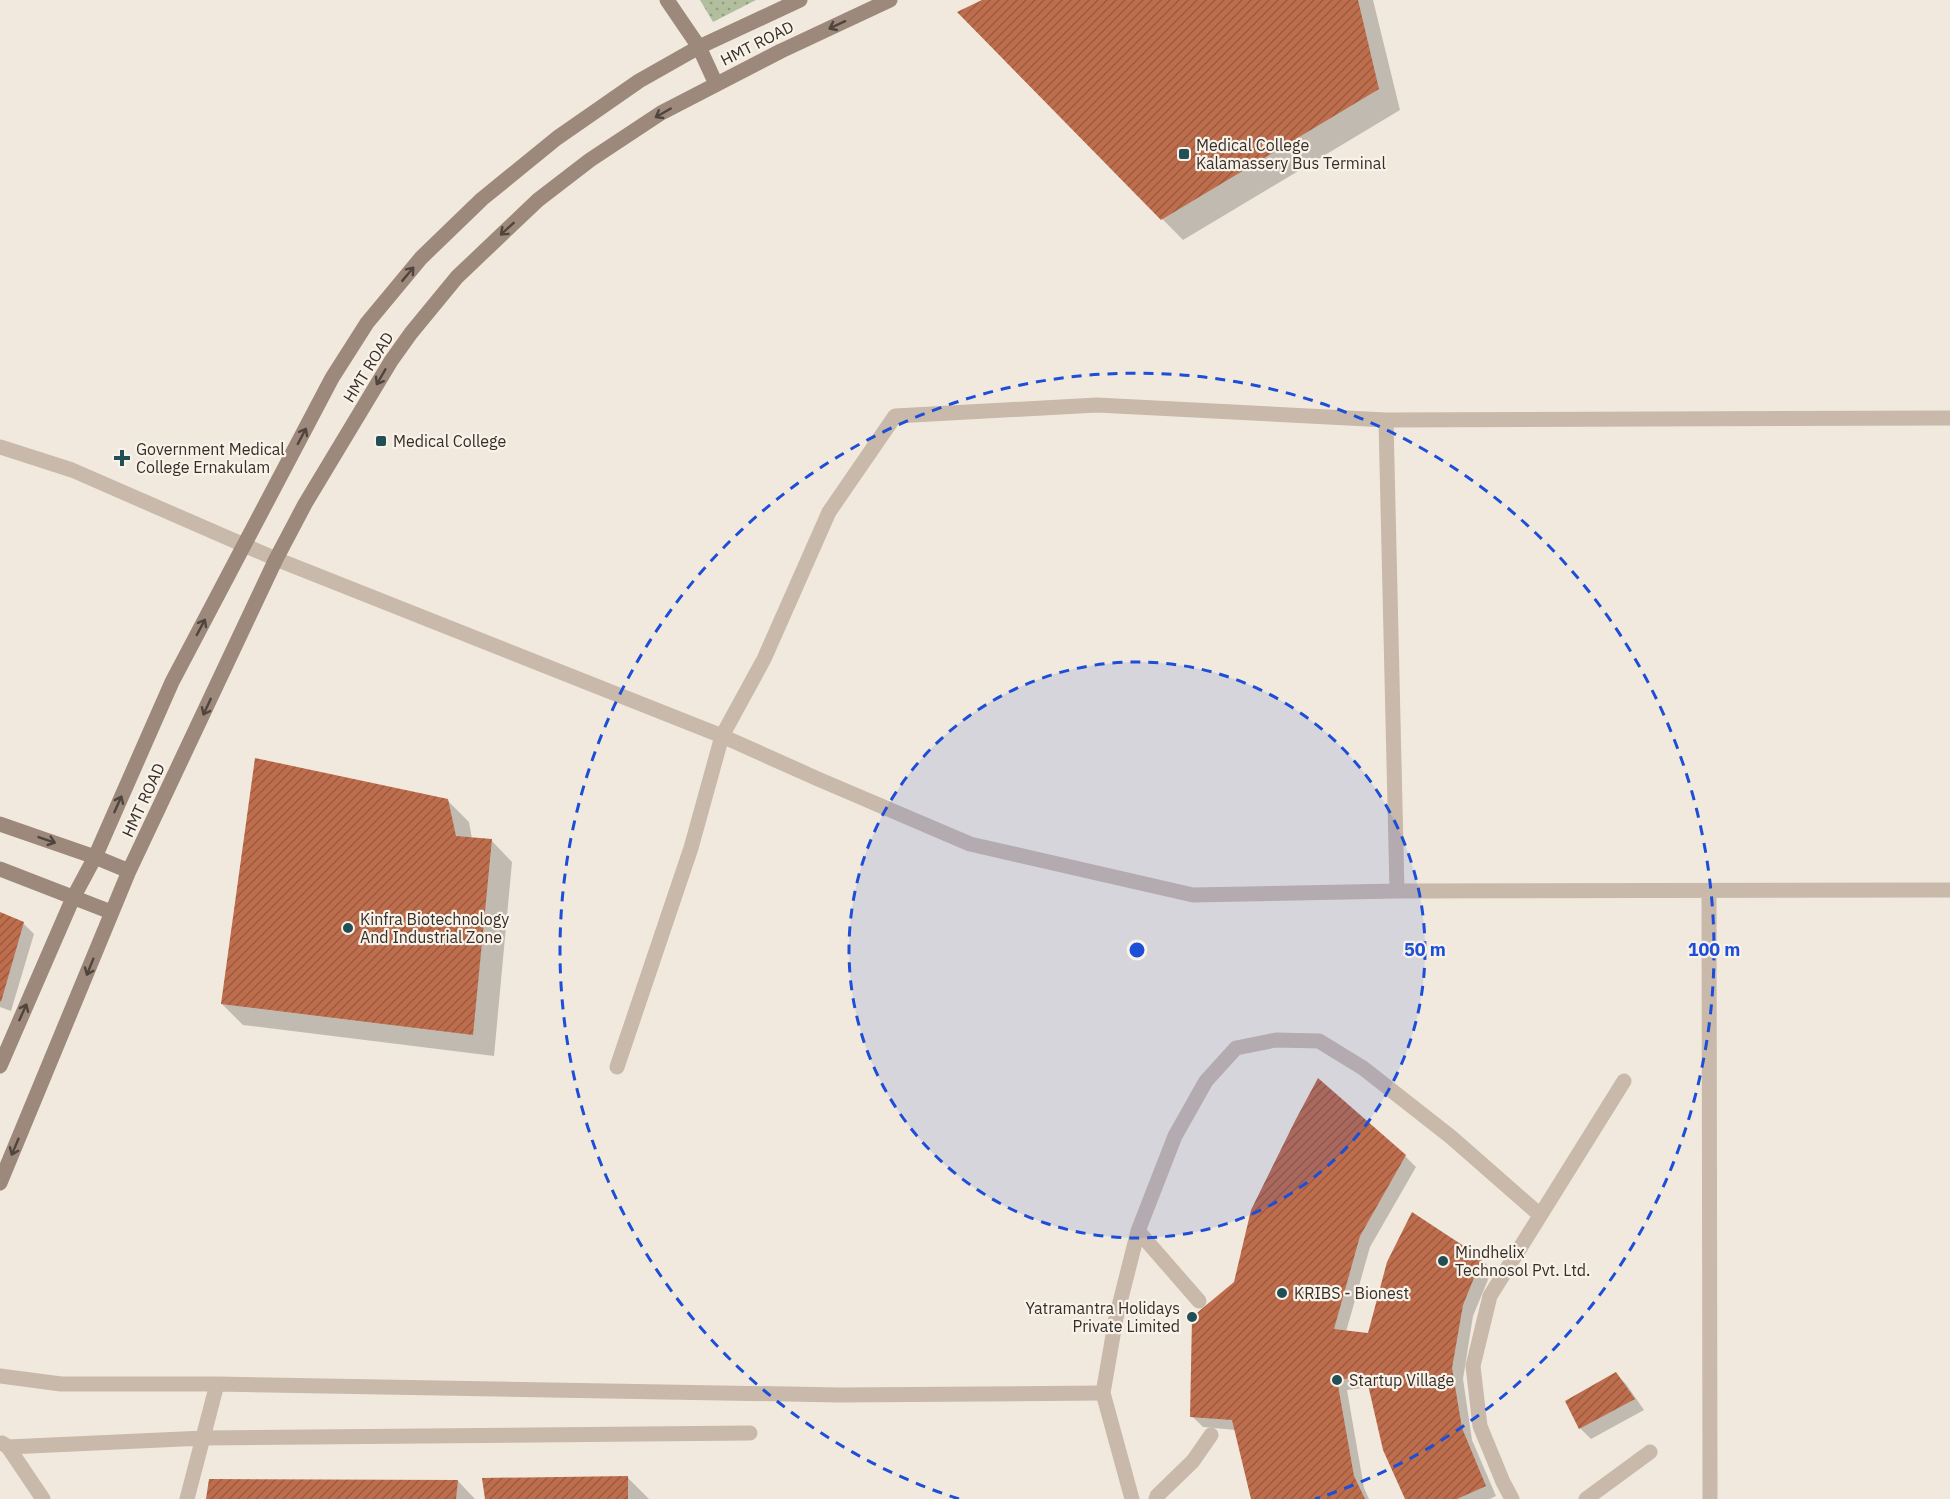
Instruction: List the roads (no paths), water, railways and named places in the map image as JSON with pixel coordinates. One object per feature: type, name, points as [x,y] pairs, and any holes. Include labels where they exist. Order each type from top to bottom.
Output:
[{"type":"main road","points":[[667,0],[699,47],[716,84]]},
{"type":"main road","name":"HMT ROAD","points":[[0,1066],[73,898],[95,857],[172,682],[332,378],[368,323],[421,258],[482,199],[557,138],[639,81],[699,47],[800,0]]},
{"type":"main road","name":"HMT ROAD","points":[[0,1183],[129,871],[276,559],[305,504],[391,361],[411,333],[457,277],[538,200],[590,159],[661,113],[781,51],[890,0]]},
{"type":"main road","points":[[0,824],[129,871]]},
{"type":"main road","points":[[0,869],[111,912]]},
{"type":"street","points":[[617,1067],[691,848],[722,736],[764,660],[829,512],[895,416],[1097,405],[1386,420],[1950,418]]},
{"type":"street","points":[[1386,420],[1397,891]]},
{"type":"street","points":[[0,447],[72,470],[276,559],[722,736],[970,844],[1193,895],[1397,891],[1950,890]]},
{"type":"street","points":[[1709,891],[1710,1499]]},
{"type":"street","points":[[1132,1499],[1103,1393],[1116,1318],[1138,1231],[1174,1136],[1206,1081],[1236,1048],[1276,1041],[1319,1041],[1363,1068],[1452,1137],[1540,1215]]},
{"type":"street","points":[[1512,1499],[1480,1426],[1473,1366],[1490,1296],[1624,1081]]},
{"type":"street","points":[[1138,1231],[1199,1301]]},
{"type":"street","points":[[0,1376],[62,1384],[217,1384],[840,1395],[1103,1393]]},
{"type":"street","points":[[187,1499],[217,1384]]},
{"type":"street","points":[[4,1444],[204,1438],[750,1433]]},
{"type":"street","points":[[1156,1499],[1193,1461],[1211,1435]]},
{"type":"street","points":[[4,1444],[43,1499]]},
{"type":"street","points":[[1586,1499],[1650,1452]]},
{"type":"place","name":"Medical College Kalamassery Bus Terminal","points":[[1184,154]]},
{"type":"place","name":"Medical College","points":[[381,441]]},
{"type":"place","name":"Government Medical College Ernakulam","points":[[122,458]]},
{"type":"place","name":"Kinfra Biotechnology And Industrial Zone","points":[[348,928]]},
{"type":"place","name":"Mindhelix Technosol Pvt. Ltd.","points":[[1443,1261]]},
{"type":"place","name":"KRIBS - Bionest","points":[[1282,1293]]},
{"type":"place","name":"Yatramantra Holidays Private Limited","points":[[1192,1317]]},
{"type":"place","name":"Startup Village","points":[[1337,1380]]}]
